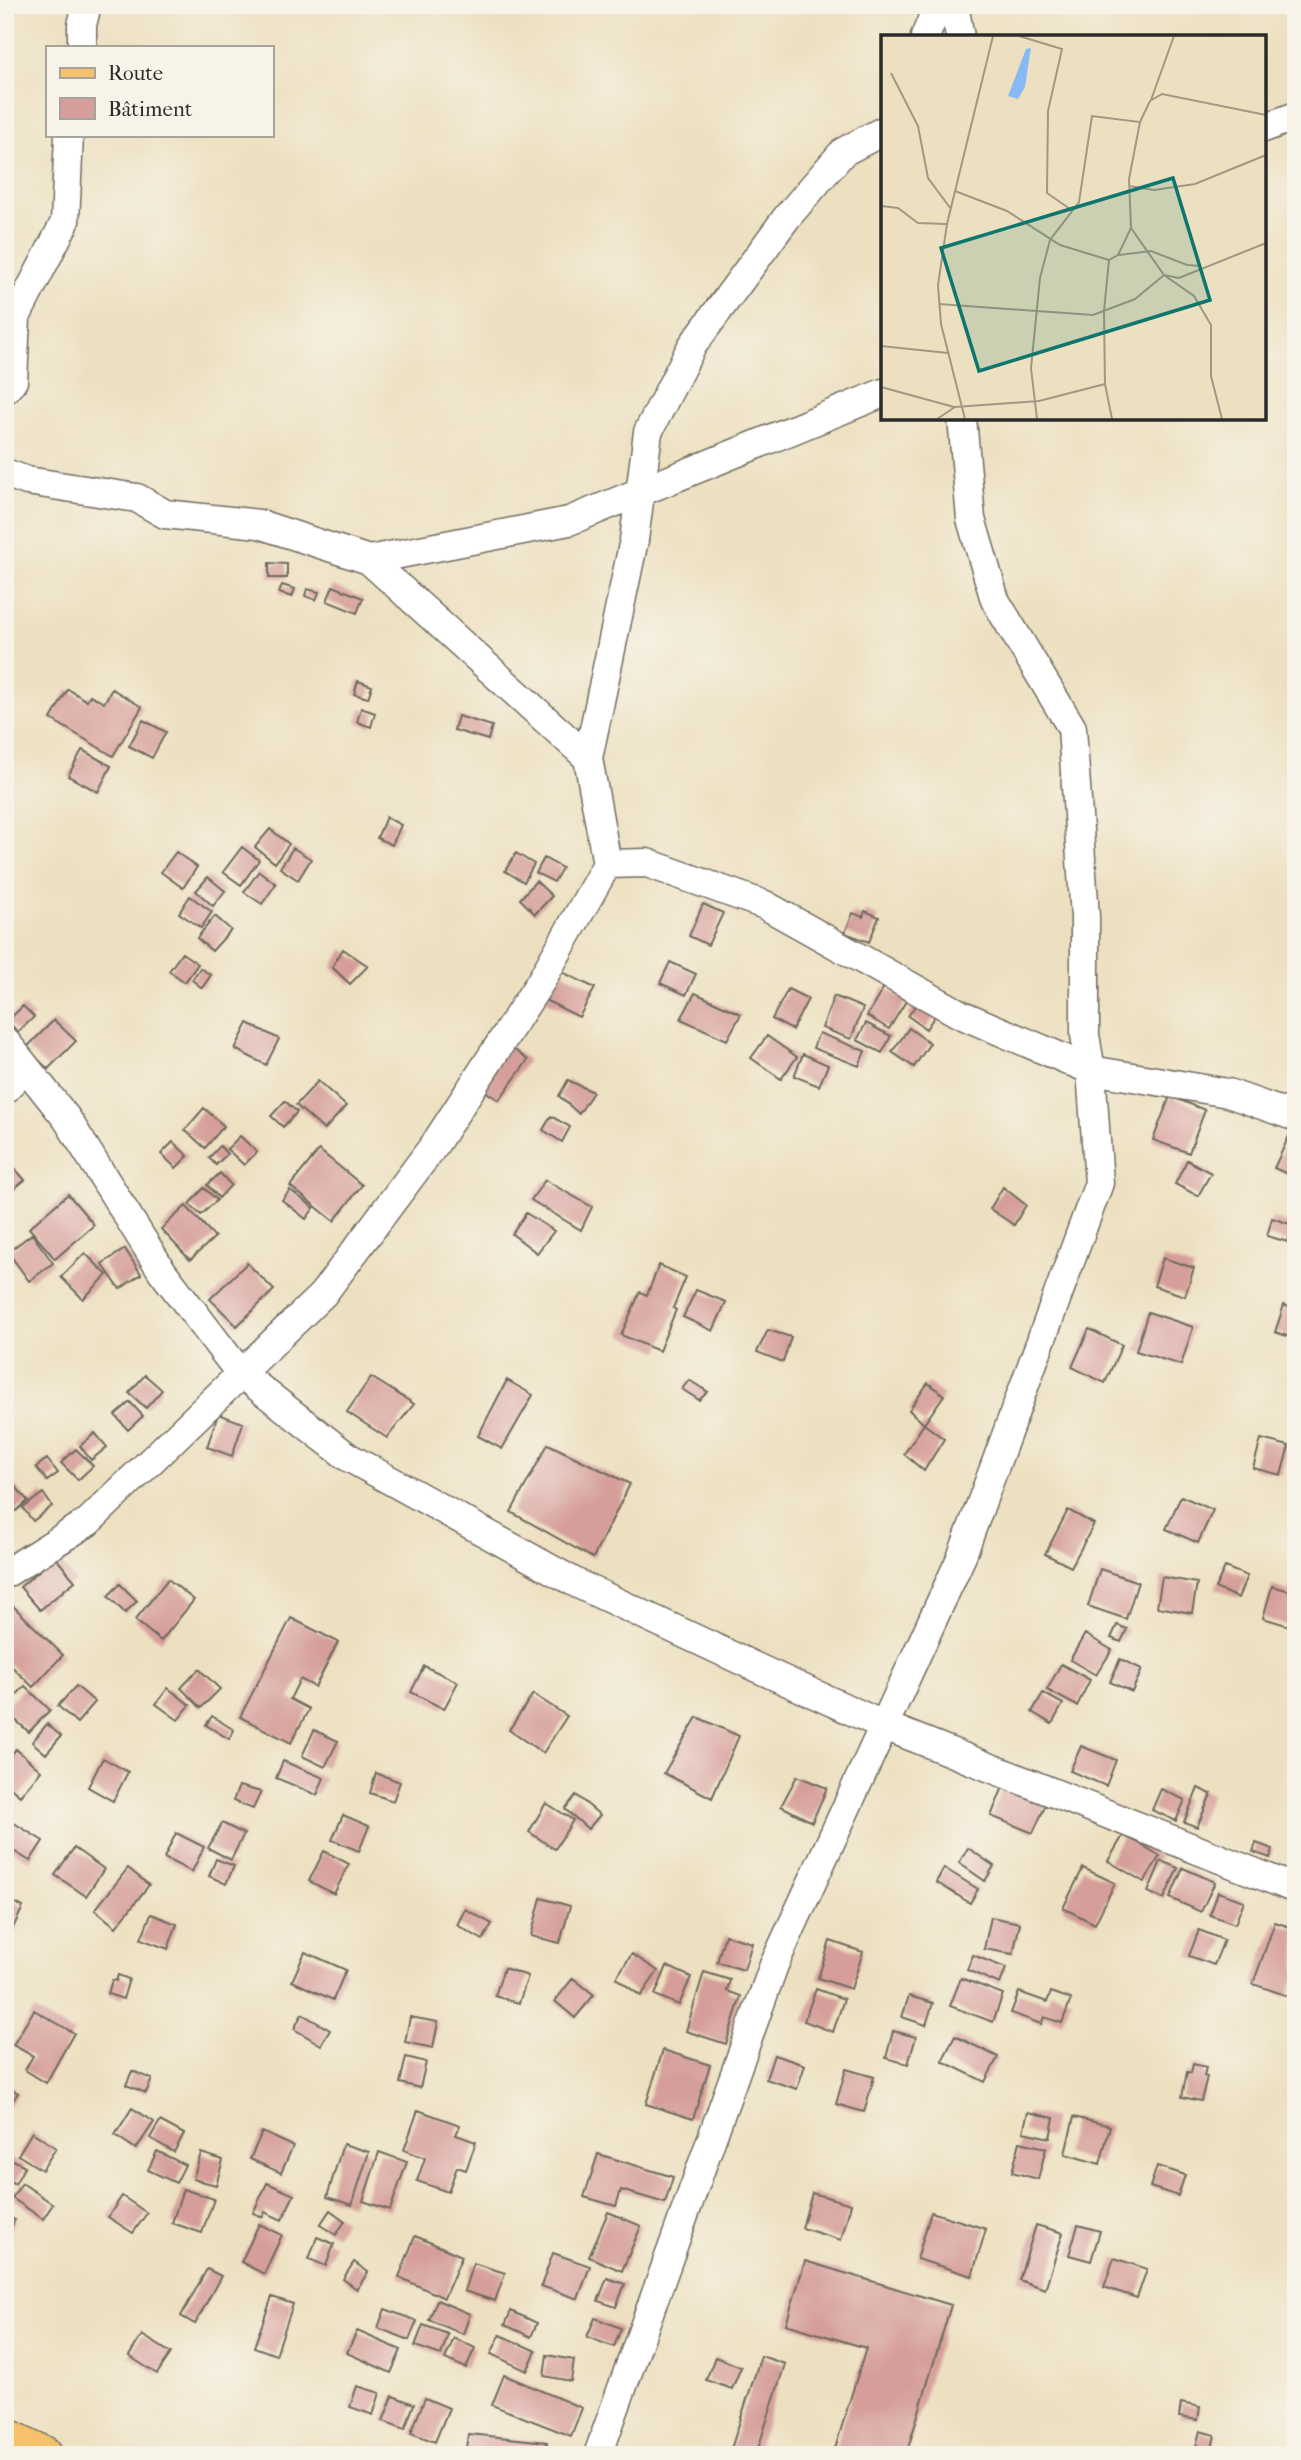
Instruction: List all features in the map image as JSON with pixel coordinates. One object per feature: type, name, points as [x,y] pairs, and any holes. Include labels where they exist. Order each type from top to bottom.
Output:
[{"type":"main road","points":[[5,2437],[43,2455]]},
{"type":"street","points":[[82,46],[82,25],[87,5]]},
{"type":"street","points":[[926,35],[938,5]]},
{"type":"street","points":[[954,5],[960,35]]},
{"type":"street","points":[[1266,127],[1296,116]]},
{"type":"street","points":[[5,1574],[88,1522],[323,1294],[435,1144],[541,981],[607,864],[588,758],[634,540],[648,432],[692,346],[787,218],[843,152],[881,132]]},
{"type":"street","points":[[5,390],[13,381],[16,317],[65,222],[69,136]]},
{"type":"street","points":[[369,560],[569,521],[881,394]]},
{"type":"street","points":[[598,2455],[774,1965],[961,1558],[1099,1183],[1091,1070],[1085,1035],[1085,917],[1072,728],[995,600],[971,519],[962,420]]},
{"type":"street","points":[[5,473],[27,481],[137,498],[165,514],[259,524],[369,560],[588,758]]},
{"type":"street","points":[[607,864],[647,863],[765,905],[960,1014],[1091,1070],[1228,1093],[1296,1117]]},
{"type":"street","points":[[5,1041],[67,1119],[162,1271],[240,1373],[348,1457],[578,1584],[885,1726],[1296,1889]]},
{"type":"street","points":[[5,1090],[25,1066]]},
{"type":"building","points":[[269,563],[287,564],[287,578],[269,578]]},
{"type":"building","points":[[282,585],[295,589],[292,597],[279,593]]},
{"type":"building","points":[[333,586],[363,598],[357,613],[327,601]]},
{"type":"building","points":[[307,589],[319,592],[316,600],[305,596]]},
{"type":"building","points":[[358,681],[372,686],[368,698],[354,694]]},
{"type":"building","points":[[68,689],[87,701],[90,695],[104,703],[112,689],[142,707],[113,756],[51,719]]},
{"type":"building","points":[[361,708],[375,713],[371,727],[357,722]]},
{"type":"building","points":[[458,716],[492,726],[488,740],[454,730]]},
{"type":"building","points":[[143,720],[166,732],[152,758],[129,746]]},
{"type":"building","points":[[82,750],[111,766],[98,792],[68,776]]},
{"type":"building","points":[[386,817],[401,825],[392,845],[377,838]]},
{"type":"building","points":[[270,829],[289,844],[275,863],[255,847]]},
{"type":"building","points":[[242,847],[259,860],[241,885],[223,872]]},
{"type":"building","points":[[293,848],[311,859],[298,880],[280,868]]},
{"type":"building","points":[[176,852],[197,867],[183,888],[161,872]]},
{"type":"building","points":[[516,853],[534,864],[524,882],[505,871]]},
{"type":"building","points":[[544,858],[562,868],[554,882],[536,873]]},
{"type":"building","points":[[259,871],[276,884],[262,904],[244,892]]},
{"type":"building","points":[[208,877],[225,891],[213,906],[196,891]]},
{"type":"building","points":[[536,881],[552,896],[535,914],[520,899]]},
{"type":"building","points":[[190,896],[212,912],[201,928],[179,913]]},
{"type":"building","points":[[703,904],[723,913],[708,945],[689,936]]},
{"type":"building","points":[[865,911],[879,917],[869,942],[845,933],[853,913],[863,917]]},
{"type":"building","points":[[215,916],[231,930],[212,951],[197,938]]},
{"type":"building","points":[[343,949],[368,966],[350,984],[332,967]]},
{"type":"building","points":[[182,953],[198,964],[185,982],[169,971]]},
{"type":"building","points":[[670,962],[696,974],[686,995],[660,983]]},
{"type":"building","points":[[200,968],[211,975],[202,988],[192,980]]},
{"type":"building","points":[[562,972],[595,988],[579,1017],[545,1000]]},
{"type":"building","points":[[884,987],[906,1001],[889,1029],[867,1016]]},
{"type":"building","points":[[788,989],[808,999],[792,1030],[772,1019]]},
{"type":"building","points":[[695,993],[741,1014],[727,1040],[681,1019]]},
{"type":"building","points":[[834,996],[863,1008],[851,1039],[822,1028]]},
{"type":"building","points":[[918,1002],[936,1014],[926,1029],[908,1016]]},
{"type":"building","points":[[23,1006],[34,1017],[18,1032],[7,1021]]},
{"type":"building","points":[[54,1020],[76,1041],[48,1069],[26,1048]]},
{"type":"building","points":[[248,1023],[279,1039],[266,1065],[235,1049]]},
{"type":"building","points":[[866,1023],[891,1036],[882,1053],[857,1040]]},
{"type":"building","points":[[909,1028],[930,1043],[914,1067],[892,1052]]},
{"type":"building","points":[[819,1033],[865,1051],[859,1066],[813,1048]]},
{"type":"building","points":[[767,1036],[797,1057],[781,1079],[751,1058]]},
{"type":"building","points":[[508,1045],[528,1060],[499,1100],[480,1088]]},
{"type":"building","points":[[803,1054],[828,1065],[819,1086],[794,1076]]},
{"type":"building","points":[[568,1080],[593,1092],[579,1114],[559,1096]]},
{"type":"building","points":[[318,1081],[346,1106],[324,1130],[296,1105]]},
{"type":"building","points":[[1170,1096],[1205,1110],[1189,1153],[1153,1140]]},
{"type":"building","points":[[285,1101],[297,1112],[283,1127],[271,1116]]},
{"type":"building","points":[[204,1108],[224,1126],[205,1148],[185,1130]]},
{"type":"building","points":[[551,1116],[570,1127],[562,1142],[543,1130]]},
{"type":"building","points":[[1290,1134],[1296,1136],[1296,1178],[1274,1168]]},
{"type":"building","points":[[240,1136],[257,1152],[244,1165],[227,1149]]},
{"type":"building","points":[[173,1142],[188,1156],[176,1168],[161,1154]]},
{"type":"building","points":[[220,1146],[227,1154],[216,1165],[209,1158]]},
{"type":"building","points":[[319,1150],[362,1185],[334,1221],[290,1186]]},
{"type":"building","points":[[1187,1160],[1211,1173],[1198,1196],[1175,1184]]},
{"type":"building","points":[[9,1162],[25,1180],[5,1196],[5,1165]]},
{"type":"building","points":[[220,1173],[231,1185],[219,1198],[207,1185]]},
{"type":"building","points":[[545,1180],[592,1207],[581,1230],[531,1200]]},
{"type":"building","points":[[1003,1187],[1026,1205],[1014,1225],[990,1209]]},
{"type":"building","points":[[204,1188],[217,1200],[201,1215],[189,1204]]},
{"type":"building","points":[[290,1190],[314,1208],[306,1219],[282,1200]]},
{"type":"building","points":[[68,1194],[94,1225],[55,1259],[29,1228]]},
{"type":"building","points":[[186,1206],[215,1237],[190,1260],[161,1229]]},
{"type":"building","points":[[526,1213],[554,1231],[537,1253],[512,1234]]},
{"type":"building","points":[[1272,1218],[1293,1225],[1288,1242],[1267,1236]]},
{"type":"building","points":[[32,1234],[53,1263],[29,1281],[8,1252]]},
{"type":"building","points":[[125,1249],[141,1274],[120,1289],[102,1264]]},
{"type":"building","points":[[85,1253],[107,1275],[83,1299],[61,1277]]},
{"type":"building","points":[[1163,1258],[1194,1268],[1185,1296],[1154,1286]]},
{"type":"building","points":[[247,1263],[274,1290],[237,1326],[210,1299]]},
{"type":"building","points":[[659,1265],[686,1277],[659,1351],[621,1335],[640,1292],[647,1295]]},
{"type":"building","points":[[696,1290],[726,1302],[713,1331],[683,1317]]},
{"type":"building","points":[[1284,1305],[1296,1310],[1296,1339],[1275,1332]]},
{"type":"building","points":[[1148,1312],[1193,1327],[1181,1365],[1136,1351]]},
{"type":"building","points":[[1089,1329],[1122,1345],[1105,1383],[1072,1367]]},
{"type":"building","points":[[768,1330],[791,1337],[783,1362],[757,1352]]},
{"type":"building","points":[[145,1375],[162,1390],[146,1408],[129,1393]]},
{"type":"building","points":[[371,1377],[414,1404],[387,1438],[347,1412]]},
{"type":"building","points":[[507,1380],[533,1395],[502,1449],[478,1436]]},
{"type":"building","points":[[689,1380],[708,1392],[699,1400],[682,1389]]},
{"type":"building","points":[[928,1383],[944,1395],[924,1424],[909,1410]]},
{"type":"building","points":[[130,1402],[143,1416],[128,1430],[115,1415]]},
{"type":"building","points":[[218,1414],[243,1423],[232,1456],[207,1447]]},
{"type":"building","points":[[924,1424],[944,1439],[924,1471],[904,1454]]},
{"type":"building","points":[[95,1433],[107,1447],[91,1460],[80,1446]]},
{"type":"building","points":[[1261,1439],[1289,1446],[1281,1475],[1253,1468]]},
{"type":"building","points":[[548,1444],[630,1484],[593,1558],[511,1512]]},
{"type":"building","points":[[76,1449],[93,1466],[78,1480],[61,1463]]},
{"type":"building","points":[[47,1459],[58,1473],[47,1481],[36,1467]]},
{"type":"building","points":[[9,1479],[28,1501],[7,1519],[5,1483]]},
{"type":"building","points":[[43,1493],[52,1506],[33,1521],[23,1508]]},
{"type":"building","points":[[1181,1496],[1213,1510],[1198,1543],[1166,1529]]},
{"type":"building","points":[[1068,1510],[1094,1524],[1071,1567],[1045,1554]]},
{"type":"building","points":[[1296,1518],[1296,1543],[1289,1541]]},
{"type":"building","points":[[55,1557],[75,1581],[40,1610],[20,1587]]},
{"type":"building","points":[[1225,1567],[1247,1576],[1238,1598],[1215,1588]]},
{"type":"building","points":[[1100,1569],[1138,1582],[1126,1619],[1088,1606]]},
{"type":"building","points":[[1296,1573],[1296,1628],[1263,1618],[1272,1586],[1290,1591]]},
{"type":"building","points":[[1162,1577],[1197,1583],[1192,1613],[1157,1607]]},
{"type":"building","points":[[168,1579],[194,1600],[161,1641],[135,1620]]},
{"type":"building","points":[[120,1584],[137,1601],[125,1613],[108,1596]]},
{"type":"building","points":[[5,1598],[63,1655],[33,1687],[5,1660]]},
{"type":"building","points":[[291,1618],[338,1642],[315,1687],[300,1679],[290,1699],[309,1709],[291,1743],[240,1717]]},
{"type":"building","points":[[1117,1625],[1127,1629],[1121,1642],[1111,1638]]},
{"type":"building","points":[[1085,1634],[1112,1650],[1096,1675],[1070,1660]]},
{"type":"building","points":[[1120,1659],[1142,1669],[1132,1692],[1110,1682]]},
{"type":"building","points":[[1061,1664],[1090,1680],[1077,1706],[1047,1690]]},
{"type":"building","points":[[424,1666],[458,1682],[444,1709],[411,1692]]},
{"type":"building","points":[[199,1669],[220,1689],[201,1708],[181,1688]]},
{"type":"building","points":[[25,1686],[50,1710],[29,1732],[5,1711],[5,1707]]},
{"type":"building","points":[[76,1686],[95,1702],[77,1723],[58,1706]]},
{"type":"building","points":[[168,1688],[190,1705],[178,1720],[156,1704]]},
{"type":"building","points":[[1043,1693],[1063,1704],[1052,1724],[1032,1712]]},
{"type":"building","points":[[533,1694],[567,1716],[543,1753],[509,1730]]},
{"type":"building","points":[[212,1716],[234,1730],[229,1739],[206,1725]]},
{"type":"building","points":[[697,1717],[739,1736],[712,1798],[664,1773]]},
{"type":"building","points":[[47,1724],[61,1736],[46,1754],[32,1742]]},
{"type":"building","points":[[314,1730],[338,1741],[325,1767],[302,1756]]},
{"type":"building","points":[[1081,1746],[1116,1760],[1106,1786],[1070,1771]]},
{"type":"building","points":[[16,1749],[41,1771],[20,1796],[5,1783],[5,1762]]},
{"type":"building","points":[[103,1758],[128,1772],[113,1801],[88,1787]]},
{"type":"building","points":[[283,1761],[324,1778],[317,1795],[276,1778]]},
{"type":"building","points":[[376,1773],[400,1782],[393,1801],[370,1793]]},
{"type":"building","points":[[797,1776],[827,1788],[812,1822],[781,1806]]},
{"type":"building","points":[[1005,1782],[1048,1800],[1033,1833],[991,1816]]},
{"type":"building","points":[[239,1786],[261,1792],[253,1809],[233,1801]]},
{"type":"building","points":[[1198,1788],[1211,1794],[1197,1827],[1184,1822]]},
{"type":"building","points":[[1161,1789],[1185,1800],[1176,1821],[1152,1810]]},
{"type":"building","points":[[576,1795],[600,1815],[588,1829],[565,1809]]},
{"type":"building","points":[[546,1803],[573,1820],[555,1849],[529,1832]]},
{"type":"building","points":[[5,1804],[12,1809],[5,1818]]},
{"type":"building","points":[[343,1815],[369,1826],[359,1851],[332,1840]]},
{"type":"building","points":[[14,1823],[43,1841],[30,1861],[5,1846],[5,1838]]},
{"type":"building","points":[[222,1823],[244,1834],[231,1860],[208,1848]]},
{"type":"building","points":[[176,1833],[204,1847],[192,1872],[164,1858]]},
{"type":"building","points":[[1124,1834],[1160,1856],[1144,1882],[1108,1861]]},
{"type":"building","points":[[1256,1843],[1273,1849],[1270,1858],[1253,1852]]},
{"type":"building","points":[[74,1848],[104,1869],[86,1896],[55,1875]]},
{"type":"building","points":[[968,1848],[994,1866],[985,1881],[959,1863]]},
{"type":"building","points":[[324,1851],[349,1864],[334,1894],[309,1881]]},
{"type":"building","points":[[216,1859],[234,1866],[226,1884],[209,1876]]},
{"type":"building","points":[[1161,1861],[1178,1868],[1164,1899],[1148,1892]]},
{"type":"building","points":[[128,1868],[149,1885],[116,1927],[95,1910]]},
{"type":"building","points":[[944,1868],[978,1889],[970,1903],[936,1882]]},
{"type":"building","points":[[1083,1868],[1115,1883],[1095,1924],[1063,1908]]},
{"type":"building","points":[[1183,1868],[1215,1882],[1201,1912],[1170,1898]]},
{"type":"building","points":[[1218,1892],[1244,1901],[1235,1924],[1210,1915]]},
{"type":"building","points":[[5,1898],[23,1907],[12,1930],[5,1927]]},
{"type":"building","points":[[541,1898],[570,1906],[560,1943],[531,1936]]},
{"type":"building","points":[[465,1909],[492,1924],[483,1940],[457,1925]]},
{"type":"building","points":[[151,1914],[177,1924],[168,1949],[141,1939]]},
{"type":"building","points":[[991,1917],[1020,1923],[1013,1954],[984,1949]]},
{"type":"building","points":[[1275,1922],[1296,1929],[1296,1975],[1288,1996],[1253,1984]]},
{"type":"building","points":[[1199,1930],[1224,1940],[1214,1965],[1189,1956]]},
{"type":"building","points":[[725,1935],[752,1943],[744,1970],[717,1962]]},
{"type":"building","points":[[830,1941],[863,1952],[851,1989],[818,1978]]},
{"type":"building","points":[[305,1952],[346,1970],[333,2000],[292,1981]]},
{"type":"building","points":[[632,1954],[658,1971],[641,1996],[616,1978]]},
{"type":"building","points":[[973,1955],[1006,1968],[1000,1984],[967,1970]]},
{"type":"building","points":[[667,1966],[691,1977],[679,2005],[655,1995]]},
{"type":"building","points":[[504,1968],[528,1976],[519,2003],[495,1996]]},
{"type":"building","points":[[704,1972],[730,1980],[727,1991],[741,1996],[726,2044],[686,2031]]},
{"type":"building","points":[[118,1975],[129,1979],[123,1999],[108,1994],[112,1980],[116,1981]]},
{"type":"building","points":[[573,1978],[594,1995],[575,2018],[555,2001]]},
{"type":"building","points":[[961,1978],[1003,1994],[993,2022],[950,2006]]},
{"type":"building","points":[[816,1989],[844,1999],[833,2032],[804,2021]]},
{"type":"building","points":[[1019,1992],[1047,2002],[1051,1992],[1071,1999],[1062,2023],[1044,2017],[1041,2024],[1011,2013]]},
{"type":"building","points":[[909,1996],[933,2003],[926,2025],[902,2017]]},
{"type":"building","points":[[34,2010],[74,2033],[46,2083],[25,2070],[33,2056],[13,2045]]},
{"type":"building","points":[[302,2014],[330,2030],[321,2045],[294,2029]]},
{"type":"building","points":[[410,2017],[438,2022],[433,2048],[405,2042]]},
{"type":"building","points":[[893,2031],[916,2037],[908,2064],[886,2058]]},
{"type":"building","points":[[955,2036],[998,2057],[985,2082],[942,2061]]},
{"type":"building","points":[[663,2050],[710,2065],[693,2119],[646,2104]]},
{"type":"building","points":[[774,2055],[805,2065],[797,2089],[766,2079]]},
{"type":"building","points":[[406,2057],[426,2062],[420,2088],[400,2083]]},
{"type":"building","points":[[1193,2064],[1206,2067],[1204,2076],[1207,2077],[1201,2101],[1182,2097],[1187,2072],[1191,2073]]},
{"type":"building","points":[[846,2069],[874,2077],[864,2112],[836,2104]]},
{"type":"building","points":[[132,2071],[152,2079],[146,2093],[126,2085]]},
{"type":"building","points":[[5,2085],[18,2093],[5,2112]]},
{"type":"building","points":[[132,2108],[154,2122],[136,2149],[115,2135]]},
{"type":"building","points":[[418,2110],[460,2125],[456,2135],[476,2142],[466,2170],[457,2167],[448,2192],[417,2181],[425,2158],[404,2150]]},
{"type":"building","points":[[1028,2112],[1054,2118],[1050,2138],[1023,2132]]},
{"type":"building","points":[[1074,2117],[1110,2126],[1100,2164],[1065,2154]]},
{"type":"building","points":[[160,2121],[184,2134],[174,2152],[150,2138]]},
{"type":"building","points":[[32,2132],[56,2148],[42,2170],[18,2155]]},
{"type":"building","points":[[262,2132],[293,2146],[281,2173],[250,2159]]},
{"type":"building","points":[[1020,2142],[1046,2148],[1038,2179],[1012,2172]]},
{"type":"building","points":[[343,2144],[369,2152],[352,2205],[327,2197]]},
{"type":"building","points":[[157,2151],[185,2165],[176,2183],[148,2170]]},
{"type":"building","points":[[379,2152],[407,2162],[390,2210],[363,2201]]},
{"type":"building","points":[[201,2153],[223,2160],[216,2185],[193,2179]]},
{"type":"building","points":[[598,2154],[673,2177],[665,2203],[621,2190],[616,2206],[584,2197]]},
{"type":"building","points":[[5,2156],[25,2166],[15,2184],[5,2179]]},
{"type":"building","points":[[1157,2166],[1185,2175],[1178,2196],[1150,2187]]},
{"type":"building","points":[[22,2183],[53,2204],[43,2219],[12,2198]]},
{"type":"building","points":[[267,2183],[294,2195],[282,2220],[265,2212],[263,2217],[253,2213]]},
{"type":"building","points":[[183,2189],[214,2199],[202,2233],[172,2223]]},
{"type":"building","points":[[812,2193],[851,2204],[841,2240],[802,2228]]},
{"type":"building","points":[[122,2196],[147,2213],[133,2233],[108,2217]]},
{"type":"building","points":[[330,2210],[345,2221],[336,2235],[320,2225]]},
{"type":"building","points":[[608,2212],[641,2226],[622,2271],[589,2257]]},
{"type":"building","points":[[931,2212],[986,2229],[972,2276],[917,2259]]},
{"type":"building","points":[[5,2215],[15,2220],[5,2239]]},
{"type":"building","points":[[259,2224],[282,2235],[264,2274],[241,2262]]},
{"type":"building","points":[[1036,2225],[1063,2233],[1045,2289],[1019,2280]]},
{"type":"building","points":[[1078,2225],[1100,2231],[1091,2261],[1069,2255]]},
{"type":"building","points":[[415,2236],[462,2256],[444,2298],[399,2277]]},
{"type":"building","points":[[317,2237],[334,2244],[326,2266],[309,2259]]},
{"type":"building","points":[[553,2253],[590,2266],[578,2299],[541,2286]]},
{"type":"building","points":[[1114,2258],[1147,2269],[1137,2298],[1104,2287]]},
{"type":"building","points":[[805,2261],[951,2305],[906,2455],[833,2455],[866,2348],[786,2324]]},
{"type":"building","points":[[354,2262],[368,2272],[357,2289],[343,2279]]},
{"type":"building","points":[[473,2263],[505,2273],[495,2301],[464,2291]]},
{"type":"building","points":[[207,2269],[221,2276],[195,2324],[181,2316]]},
{"type":"building","points":[[607,2278],[625,2284],[616,2307],[598,2301]]},
{"type":"building","points":[[272,2297],[293,2304],[276,2355],[254,2347]]},
{"type":"building","points":[[437,2300],[470,2314],[463,2334],[429,2320]]},
{"type":"building","points":[[385,2309],[417,2321],[409,2340],[378,2328]]},
{"type":"building","points":[[511,2311],[537,2323],[531,2337],[505,2325]]},
{"type":"building","points":[[595,2318],[621,2328],[614,2347],[587,2337]]},
{"type":"building","points":[[423,2325],[448,2334],[441,2355],[415,2346]]},
{"type":"building","points":[[357,2331],[401,2350],[391,2373],[347,2353]]},
{"type":"building","points":[[142,2335],[171,2353],[157,2374],[129,2356]]},
{"type":"building","points":[[500,2335],[536,2351],[527,2371],[491,2354]]},
{"type":"building","points":[[454,2338],[475,2348],[466,2368],[445,2359]]},
{"type":"building","points":[[547,2355],[574,2360],[571,2381],[544,2376]]},
{"type":"building","points":[[761,2356],[785,2364],[756,2455],[729,2455]]},
{"type":"building","points":[[715,2357],[741,2367],[732,2389],[706,2380]]},
{"type":"building","points":[[504,2375],[582,2408],[571,2436],[492,2405]]},
{"type":"building","points":[[357,2386],[380,2393],[373,2415],[350,2407]]},
{"type":"building","points":[[393,2396],[414,2404],[405,2429],[383,2421]]},
{"type":"building","points":[[425,2398],[449,2408],[435,2442],[411,2433]]},
{"type":"building","points":[[1181,2403],[1200,2407],[1198,2420],[1179,2417]]},
{"type":"building","points":[[1200,2431],[1215,2435],[1212,2449],[1196,2446]]},
{"type":"building","points":[[468,2434],[547,2442],[545,2455],[465,2455]]},
{"type":"building","points":[[1243,2446],[1274,2452],[1274,2455],[1242,2455]]}]
